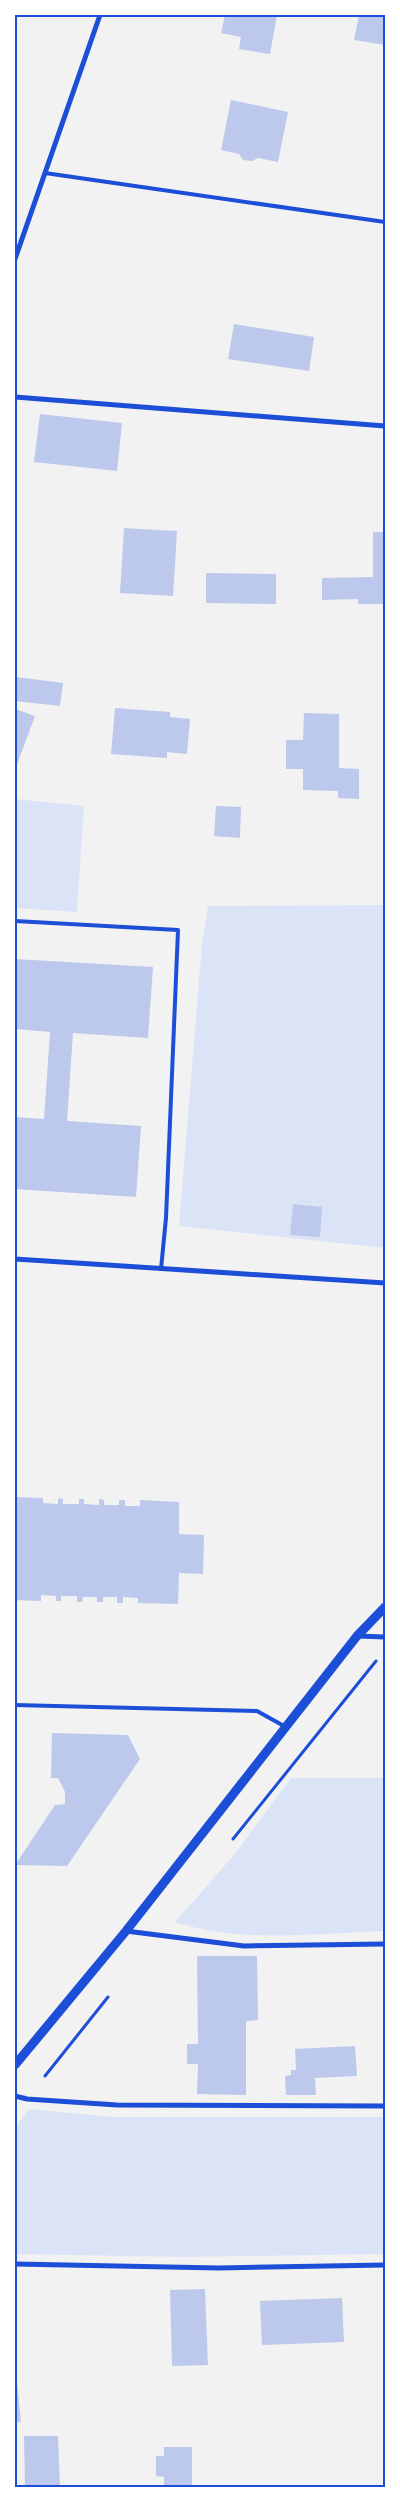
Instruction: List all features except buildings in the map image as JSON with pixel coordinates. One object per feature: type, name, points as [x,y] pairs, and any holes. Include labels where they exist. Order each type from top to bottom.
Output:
[{"type":"street","points":[[15,260],[100,15]]},
{"type":"street","points":[[15,397],[385,426]]},
{"type":"street","points":[[15,1259],[385,1283]]},
{"type":"street","points":[[15,2065],[126,1931],[284,1726],[357,1636],[385,1607]]},
{"type":"street","points":[[357,1636],[385,1637]]},
{"type":"street","points":[[126,1931],[244,1946],[385,1944]]},
{"type":"street","points":[[15,2096],[27,2099],[117,2105],[385,2106]]},
{"type":"street","points":[[15,2264],[219,2268],[385,2266]]},
{"type":"lane","points":[[45,173],[385,222]]},
{"type":"lane","points":[[15,921],[178,930],[166,1218],[161,1269]]},
{"type":"lane","points":[[15,1705],[257,1711],[284,1726]]},
{"type":"shaded area","points":[[15,799],[84,806],[77,912],[15,908]]},
{"type":"shaded area","points":[[385,905],[385,1248],[179,1226],[202,943],[208,906]]},
{"type":"shaded area","points":[[291,1778],[385,1778],[385,1931],[279,1936],[252,1935],[200,1929],[175,1922],[234,1855]]},
{"type":"shaded area","points":[[29,2109],[113,2117],[385,2117],[385,2254],[184,2257],[15,2254],[15,2128]]}]
